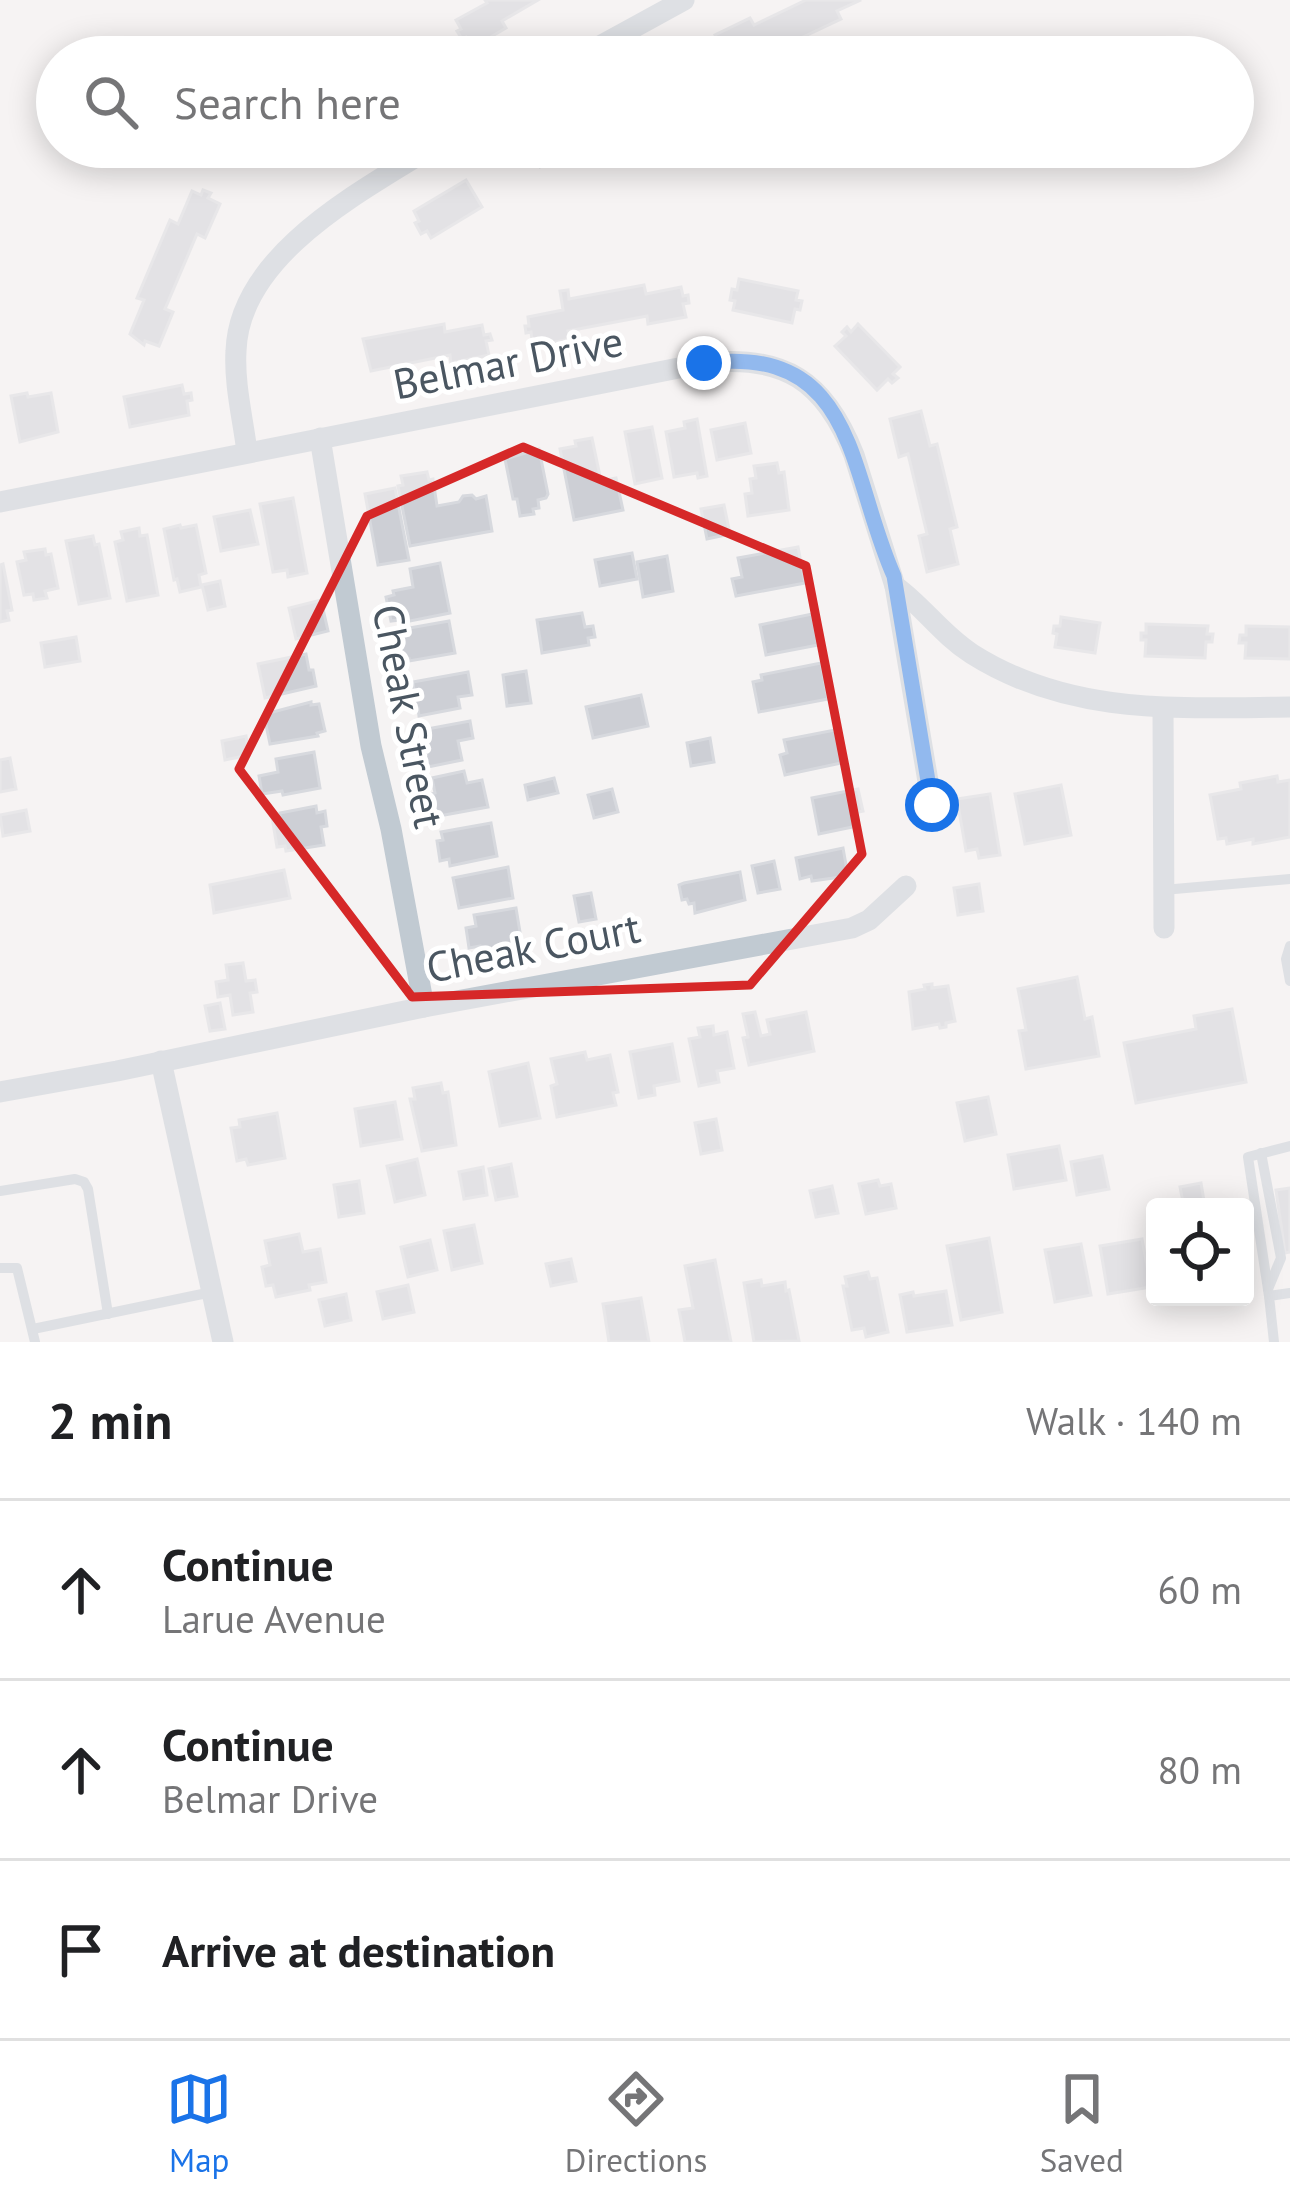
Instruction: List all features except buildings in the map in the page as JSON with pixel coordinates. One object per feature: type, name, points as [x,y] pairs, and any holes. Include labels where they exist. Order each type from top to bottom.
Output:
[{"type":"street","points":[[618,36],[684,0]]},
{"type":"street","points":[[247,452],[236,352],[252,292],[263,274],[315,226],[398,168]]},
{"type":"street","name":"Belmar Drive","points":[[0,502],[704,363],[766,364],[814,389],[835,413],[854,455],[895,586],[968,652],[1013,678],[1055,692],[1163,708],[1290,707]]},
{"type":"street","name":"Cheak Street","points":[[320,438],[371,746],[424,1007]]},
{"type":"street","points":[[895,586],[932,805]]},
{"type":"street","points":[[1163,708],[1164,928]]},
{"type":"street","name":"Cheak Court","points":[[0,1092],[852,928],[869,920],[906,886]]},
{"type":"street","points":[[161,1061],[223,1342]]},
{"type":"lane","points":[[1163,890],[1290,880]]},
{"type":"lane","points":[[1289,950],[1290,981]]},
{"type":"lane","points":[[1274,1342],[1248,1157],[1290,1146]]},
{"type":"lane","points":[[0,1191],[84,1182],[108,1314]]},
{"type":"lane","points":[[0,1268],[17,1268],[34,1336],[212,1292]]},
{"type":"lane","points":[[1268,1293],[1290,1293]]},
{"type":"highlighted area","points":[[523,447],[806,566],[862,854],[750,985],[412,997],[239,769],[367,516]]},
{"type":"route","points":[[704,363],[752,361],[798,378],[824,398],[847,435],[894,576],[932,805]]}]
